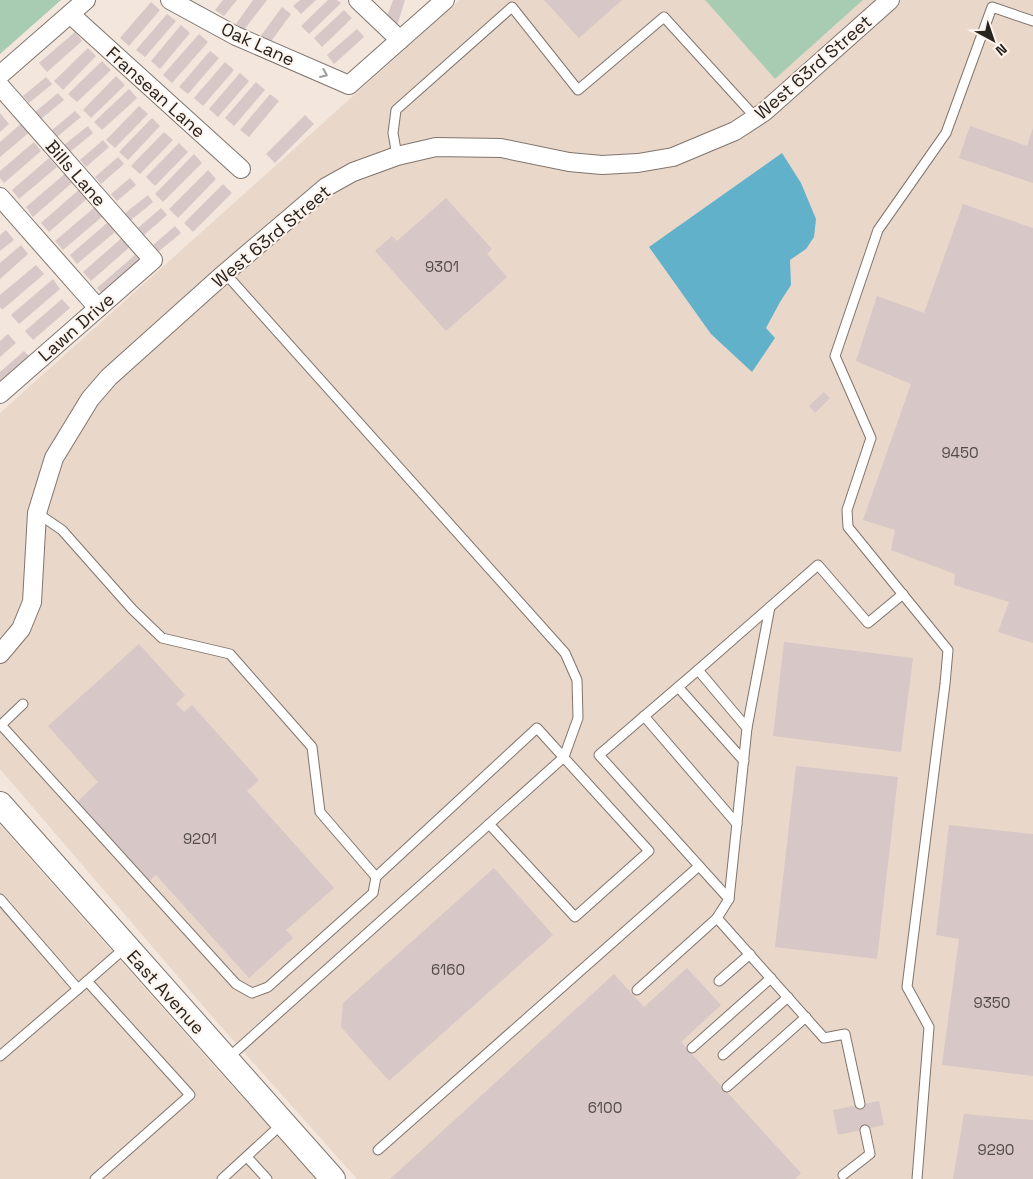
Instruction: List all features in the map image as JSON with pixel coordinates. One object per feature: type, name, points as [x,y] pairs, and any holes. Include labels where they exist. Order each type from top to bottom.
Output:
[{"type":"street","points":[[0,75],[86,0]]},
{"type":"street","name":"Oak Lane","points":[[170,0],[236,36],[349,85],[400,40]]},
{"type":"street","points":[[358,0],[400,40],[427,6],[445,0]]},
{"type":"street","name":"West 63rd Street","points":[[0,654],[22,629],[32,602],[37,513],[54,458],[90,399],[109,377],[326,187],[353,172],[397,156],[436,147],[501,148],[569,162],[602,165],[638,163],[673,158],[735,131],[756,118],[890,0]]},
{"type":"street","name":"Fransean Lane","points":[[70,14],[241,169]]},
{"type":"street","name":"Bills Lane","points":[[0,86],[153,260]]},
{"type":"street","points":[[0,196],[98,308]]},
{"type":"street","name":"Lawn Drive","points":[[0,394],[153,260]]},
{"type":"street","name":"East Avenue","points":[[0,804],[333,1179]]},
{"type":"lane","points":[[397,156],[393,133],[396,110],[512,7],[578,90],[664,17],[756,118]]},
{"type":"lane","points":[[917,1179],[929,1027],[907,988],[948,650],[848,527],[848,510],[871,438],[835,356],[878,230],[946,133],[992,7],[1033,21]]},
{"type":"lane","points":[[226,273],[566,653],[577,680],[578,718],[564,757],[226,1059]]},
{"type":"lane","points":[[37,513],[62,530],[132,609],[162,638],[230,654],[312,747],[320,812],[376,877]]},
{"type":"lane","points":[[729,899],[599,755],[818,565],[868,623],[902,594]]},
{"type":"lane","points":[[637,990],[717,918],[729,899],[747,728],[770,607]]},
{"type":"lane","points":[[698,670],[747,728]]},
{"type":"lane","points":[[678,687],[744,761]]},
{"type":"lane","points":[[23,704],[1,726],[236,984],[252,993],[268,987],[373,893],[376,877],[537,728],[649,851],[575,917],[489,824]]},
{"type":"lane","points":[[644,716],[737,824]]},
{"type":"lane","points":[[378,1150],[699,866]]},
{"type":"lane","points":[[0,899],[78,989]]},
{"type":"lane","points":[[717,918],[824,1038],[846,1034],[860,1104]]},
{"type":"lane","points":[[0,1056],[126,947]]},
{"type":"lane","points":[[719,981],[750,954]]},
{"type":"lane","points":[[692,1048],[771,978]]},
{"type":"lane","points":[[87,980],[190,1095],[94,1179]]},
{"type":"lane","points":[[723,1055],[788,998]]},
{"type":"lane","points":[[727,1087],[806,1018]]},
{"type":"lane","points":[[222,1179],[283,1123]]},
{"type":"lane","points":[[843,1178],[870,1154],[865,1130]]},
{"type":"lane","points":[[247,1156],[267,1179]]},
{"type":"shaded area","points":[[460,0],[705,0],[775,79],[863,0],[1033,0],[1033,1179],[357,1179],[217,1022],[0,769],[0,413]]},
{"type":"shaded area","points":[[0,825],[231,1085],[319,1179],[0,1179]]},
{"type":"green space","points":[[0,0],[61,0],[0,54]]},
{"type":"green space","points":[[705,0],[863,0],[775,79]]},
{"type":"water","points":[[782,153],[801,183],[816,219],[814,237],[806,249],[790,260],[791,285],[766,328],[775,338],[752,372],[711,334],[649,247]]},
{"type":"building","points":[[223,0],[237,0],[224,16],[215,10]]},
{"type":"building","points":[[253,0],[267,0],[244,30],[236,24]]},
{"type":"building","points":[[300,0],[316,0],[301,14],[293,6]]},
{"type":"building","points":[[328,0],[337,0],[341,3],[309,34],[301,26]]},
{"type":"building","points":[[393,0],[405,0],[397,26],[385,22]]},
{"type":"building","points":[[544,0],[622,0],[579,38]]},
{"type":"building","points":[[151,2],[160,10],[129,46],[120,38]]},
{"type":"building","points":[[282,7],[291,14],[269,44],[260,37]]},
{"type":"building","points":[[344,10],[352,18],[322,47],[314,38]]},
{"type":"building","points":[[167,14],[176,21],[145,57],[136,50]]},
{"type":"building","points":[[181,25],[190,33],[160,69],[151,61]]},
{"type":"building","points":[[357,29],[364,37],[334,64],[327,55]]},
{"type":"building","points":[[75,32],[82,41],[47,72],[39,63]]},
{"type":"building","points":[[199,34],[208,42],[172,83],[163,75]]},
{"type":"building","points":[[88,48],[96,56],[63,90],[54,81]]},
{"type":"building","points":[[210,51],[219,58],[188,94],[179,87]]},
{"type":"building","points":[[102,61],[111,70],[77,102],[68,94]]},
{"type":"building","points":[[225,62],[234,70],[203,106],[194,98]]},
{"type":"building","points":[[240,73],[249,81],[218,117],[209,109]]},
{"type":"building","points":[[116,76],[125,85],[91,118],[83,110]]},
{"type":"building","points":[[46,77],[52,84],[29,103],[23,96]]},
{"type":"building","points":[[256,82],[265,90],[234,126],[225,118]]},
{"type":"building","points":[[129,89],[137,98],[102,130],[94,122]]},
{"type":"building","points":[[58,93],[64,100],[41,119],[35,112]]},
{"type":"building","points":[[270,94],[279,101],[249,137],[240,130]]},
{"type":"building","points":[[139,106],[148,114],[115,148],[106,140]]},
{"type":"building","points":[[75,111],[81,117],[57,137],[52,130]]},
{"type":"building","points":[[0,113],[9,124],[0,132]]},
{"type":"building","points":[[305,115],[314,124],[275,163],[266,154]]},
{"type":"building","points":[[152,118],[160,126],[128,160],[119,152]]},
{"type":"building","points":[[24,121],[32,130],[0,157],[0,142]]},
{"type":"building","points":[[88,126],[93,133],[70,152],[64,145]]},
{"type":"building","points":[[970,126],[1027,146],[1033,128],[1033,183],[959,158]]},
{"type":"building","points":[[164,132],[173,140],[140,174],[131,166]]},
{"type":"building","points":[[103,140],[109,147],[86,167],[80,160]]},
{"type":"building","points":[[34,142],[41,151],[4,183],[0,178],[0,171]]},
{"type":"building","points":[[179,143],[188,152],[155,186],[146,177]]},
{"type":"building","points":[[194,154],[202,163],[163,202],[155,194]]},
{"type":"building","points":[[118,157],[124,164],[101,184],[95,177]]},
{"type":"building","points":[[49,158],[57,167],[19,199],[12,190]]},
{"type":"building","points":[[208,170],[216,179],[178,218],[169,209]]},
{"type":"building","points":[[67,172],[74,181],[33,217],[26,207]]},
{"type":"building","points":[[130,178],[136,185],[117,201],[111,194]]},
{"type":"building","points":[[223,184],[232,193],[193,232],[184,223]]},
{"type":"building","points":[[82,187],[90,196],[49,232],[41,223]]},
{"type":"building","points":[[148,195],[153,202],[130,221],[124,214]]},
{"type":"building","points":[[446,198],[492,249],[487,254],[507,277],[446,331],[375,251],[392,236],[397,241]]},
{"type":"building","points":[[963,204],[1033,228],[1033,643],[998,632],[1009,602],[954,585],[955,574],[891,550],[895,530],[863,520],[911,384],[856,361],[877,296],[924,313]]},
{"type":"building","points":[[96,206],[104,215],[63,250],[55,241]]},
{"type":"building","points":[[161,208],[167,215],[144,235],[138,228]]},
{"type":"building","points":[[107,223],[115,232],[77,264],[70,255]]},
{"type":"building","points":[[175,226],[181,233],[158,252],[152,246]]},
{"type":"building","points":[[6,230],[14,240],[0,251],[0,235]]},
{"type":"building","points":[[124,236],[132,245],[91,281],[83,272]]},
{"type":"building","points":[[21,245],[28,254],[0,279],[0,263]]},
{"type":"building","points":[[135,255],[143,264],[105,297],[97,288]]},
{"type":"building","points":[[36,265],[44,274],[2,310],[0,307],[0,295]]},
{"type":"building","points":[[53,279],[60,289],[19,324],[11,315]]},
{"type":"building","points":[[62,299],[70,308],[33,340],[25,331]]},
{"type":"building","points":[[8,334],[16,343],[0,357],[0,341]]},
{"type":"building","points":[[24,351],[32,359],[0,387],[0,372]]},
{"type":"building","points":[[824,392],[830,398],[815,413],[809,406]]},
{"type":"building","points":[[784,642],[913,658],[901,752],[773,736]]},
{"type":"building","points":[[139,644],[185,695],[176,704],[184,712],[192,705],[259,780],[247,791],[334,888],[286,930],[293,938],[249,978],[156,875],[148,882],[77,802],[98,782],[48,726]]},
{"type":"building","points":[[796,766],[898,777],[877,959],[775,947]]},
{"type":"building","points":[[949,825],[1033,834],[1033,1076],[942,1065],[959,939],[936,935]]},
{"type":"building","points":[[494,868],[553,935],[389,1081],[341,1027],[343,1003]]},
{"type":"building","points":[[687,968],[721,1005],[681,1042],[801,1173],[795,1179],[390,1179],[614,974],[644,1007]]},
{"type":"building","points":[[879,1101],[884,1125],[838,1135],[833,1110]]},
{"type":"building","points":[[964,1114],[1033,1120],[1033,1179],[953,1179]]}]
